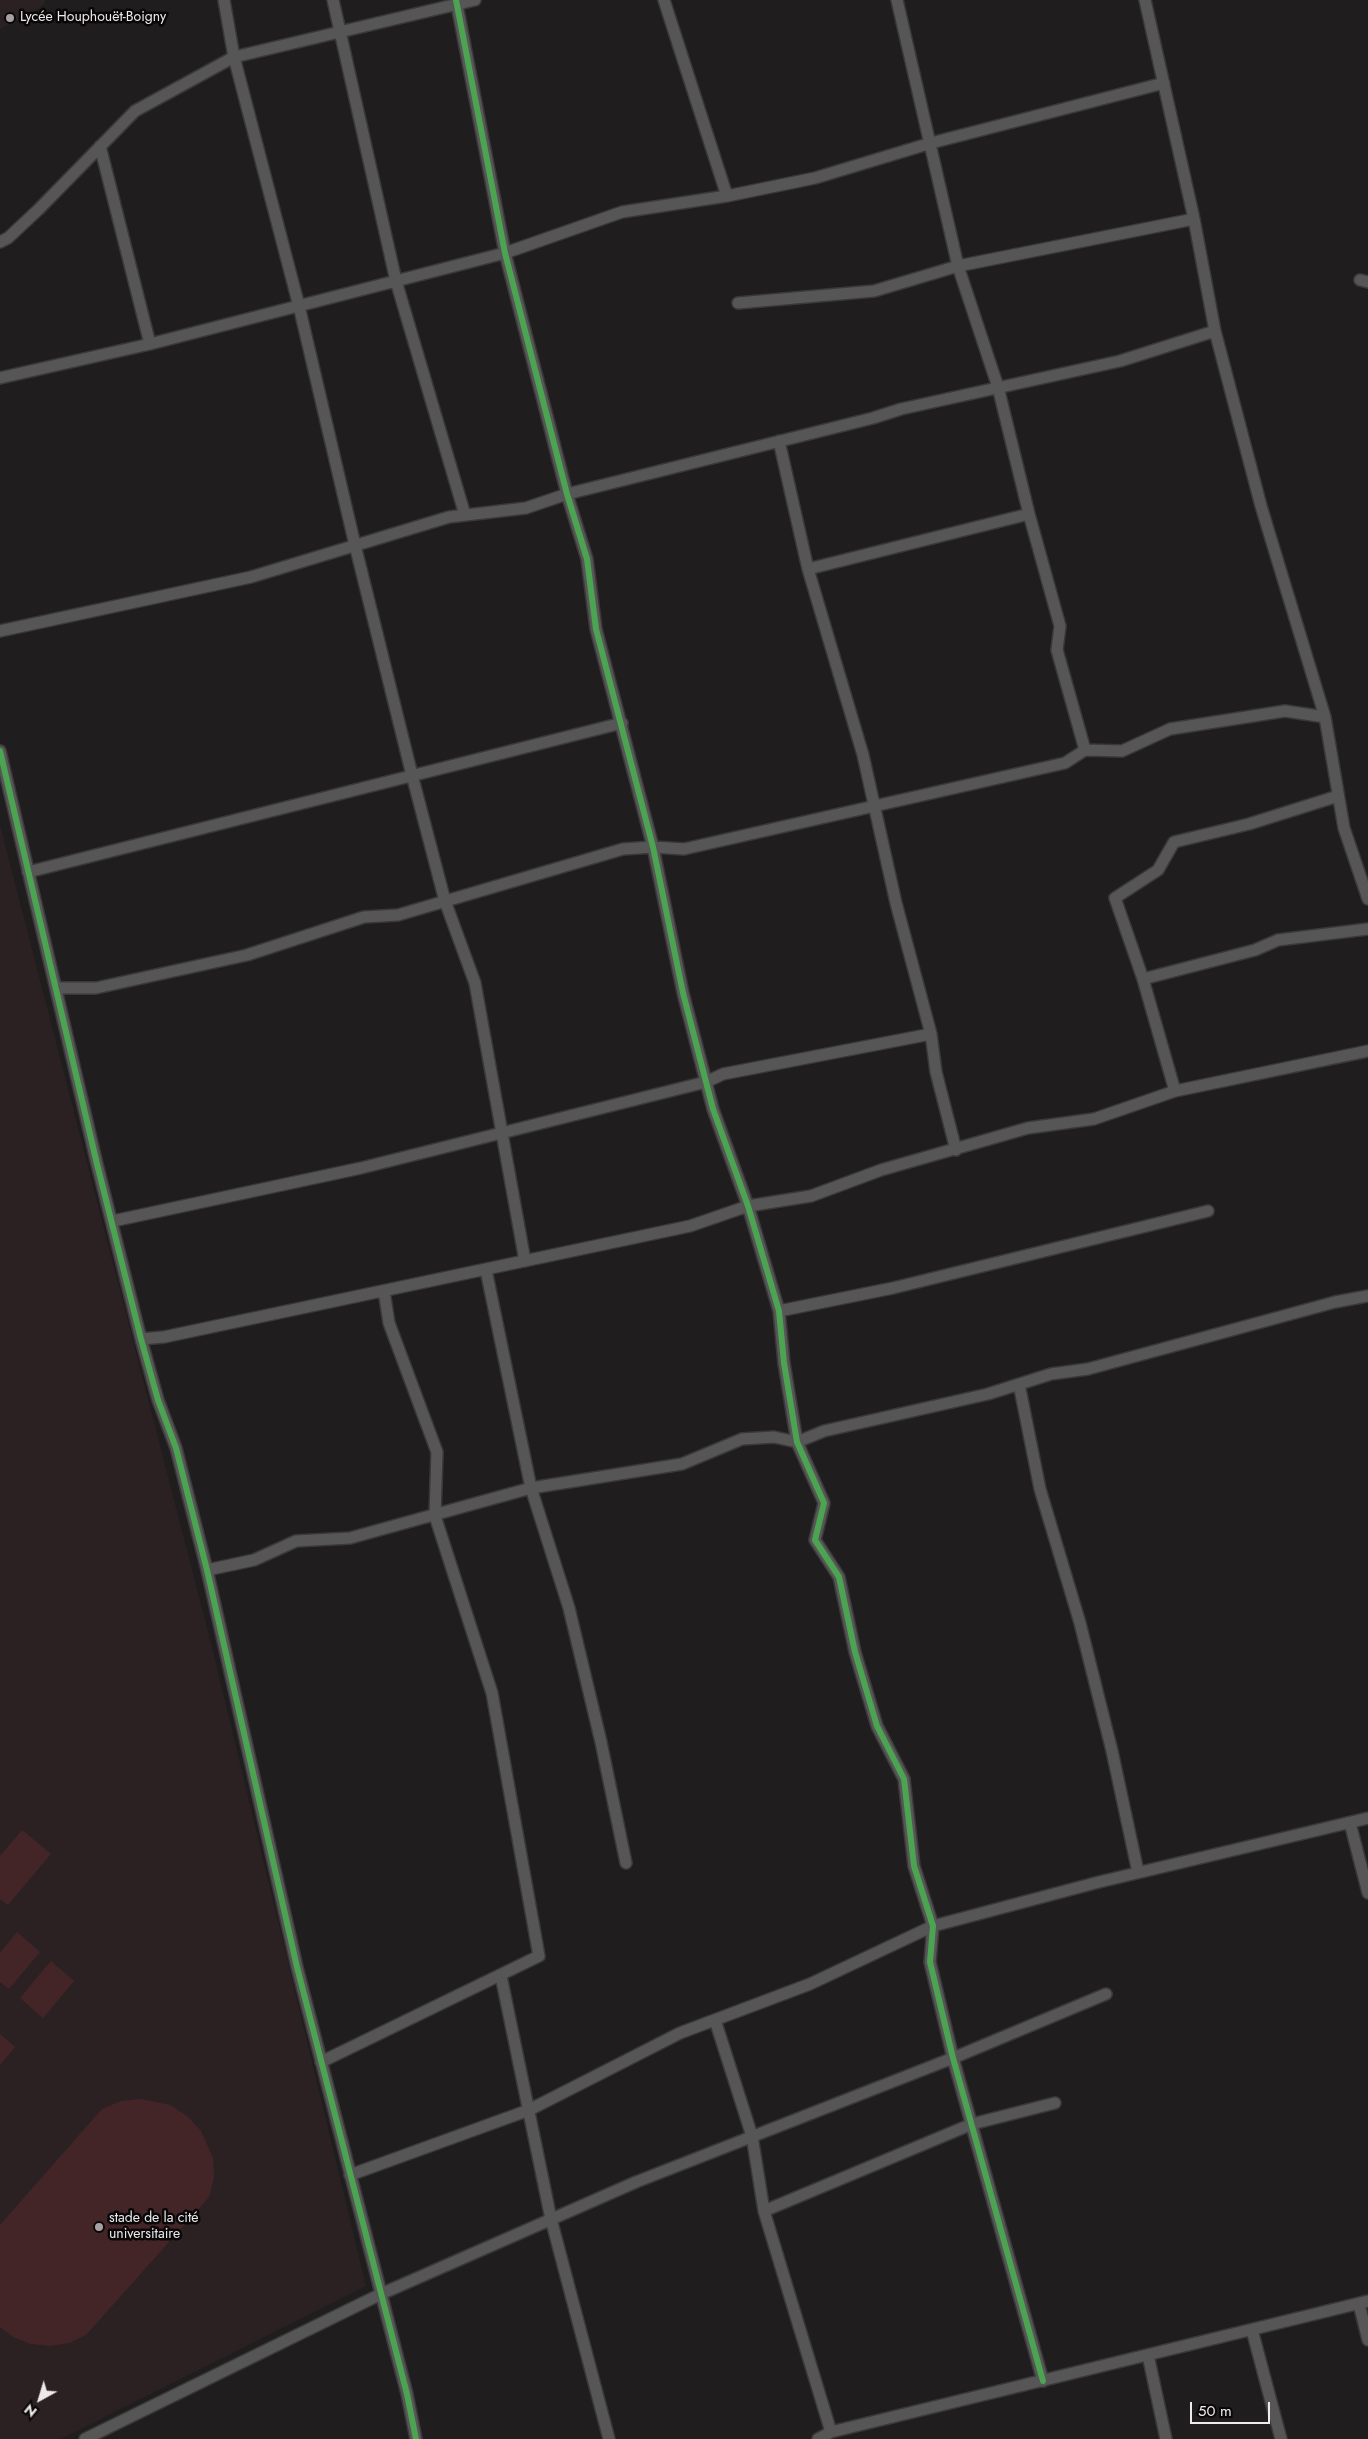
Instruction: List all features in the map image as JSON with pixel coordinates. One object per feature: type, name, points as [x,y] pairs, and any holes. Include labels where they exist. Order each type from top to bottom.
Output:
[{"type":"street","points":[[224,0],[234,57],[299,306],[412,776],[445,901],[475,983],[525,1261]]},
{"type":"street","points":[[333,0],[396,281],[465,515]]},
{"type":"street","points":[[0,242],[8,238],[39,209],[135,111],[234,57],[457,2],[475,0]]},
{"type":"street","points":[[664,0],[727,196]]},
{"type":"street","points":[[897,0],[958,266],[998,387],[1029,514],[1060,626],[1057,650],[1085,750]]},
{"type":"street","points":[[1144,0],[1194,219],[1215,331],[1261,506],[1325,717],[1344,828],[1368,899]]},
{"type":"street","points":[[457,2],[505,253],[567,494],[587,559],[596,628],[622,723],[652,847],[682,993],[706,1082],[748,1206],[779,1310],[784,1363],[797,1442],[824,1503],[815,1540],[839,1577],[855,1652],[877,1726],[904,1779],[914,1866],[933,1926],[930,1962],[953,2058],[1043,2381]]},
{"type":"street","points":[[0,378],[150,344],[505,253],[622,212],[727,196],[815,178],[931,143],[1164,83]]},
{"type":"street","points":[[100,146],[150,344]]},
{"type":"street","points":[[738,303],[874,291],[958,266],[1194,219]]},
{"type":"street","points":[[0,631],[251,577],[449,517],[526,508],[567,494],[778,440],[998,387],[1120,361],[1215,331]]},
{"type":"street","points":[[778,440],[808,569],[863,756],[873,806],[931,1034],[936,1072],[956,1150]]},
{"type":"street","points":[[808,569],[1029,514]]},
{"type":"street","points":[[57,988],[96,988],[247,955],[364,917],[398,915],[623,849],[652,847],[684,850],[1066,762],[1085,750],[1122,751],[1170,729],[1285,711],[1325,717]]},
{"type":"street","points":[[28,872],[622,723]]},
{"type":"street","points":[[0,750],[97,1164],[113,1221],[141,1339],[158,1400],[176,1448],[207,1570],[297,1967],[407,2394],[416,2439]]},
{"type":"street","points":[[1174,1090],[1143,979],[1115,898],[1158,870],[1174,842],[1250,824],[1338,796]]},
{"type":"street","points":[[1143,979],[1255,950],[1278,940],[1368,929]]},
{"type":"street","points":[[113,1221],[361,1168],[706,1082],[723,1074],[931,1034]]},
{"type":"street","points":[[141,1339],[164,1337],[690,1226],[748,1206],[812,1196],[881,1170],[1028,1128],[1094,1119],[1174,1090],[1368,1051]]},
{"type":"street","points":[[779,1310],[893,1288],[1208,1211]]},
{"type":"street","points":[[486,1270],[531,1488],[569,1608],[601,1742],[626,1863]]},
{"type":"street","points":[[321,2062],[539,1956],[492,1693],[435,1516],[438,1452],[389,1323],[384,1291]]},
{"type":"street","points":[[207,1570],[254,1560],[296,1541],[350,1538],[531,1488],[682,1464],[742,1439],[774,1437],[797,1442],[824,1431],[988,1394],[1051,1374],[1088,1368],[1335,1302],[1368,1296]]},
{"type":"street","points":[[1019,1384],[1040,1489],[1080,1623],[1112,1751],[1138,1872]]},
{"type":"street","points":[[350,2175],[529,2110],[680,2033],[810,1984],[933,1926],[1138,1872],[1368,1818]]},
{"type":"street","points":[[1350,1823],[1368,1892]]},
{"type":"street","points":[[500,1976],[551,2219],[609,2439]]},
{"type":"street","points":[[85,2439],[381,2294],[551,2219],[636,2182],[953,2058],[1106,1994]]},
{"type":"street","points":[[715,2020],[752,2136],[764,2211],[831,2432]]},
{"type":"street","points":[[764,2211],[972,2124],[1055,2104]]},
{"type":"street","points":[[818,2439],[831,2432],[1364,2302],[1368,2340]]},
{"type":"street","points":[[1252,2330],[1280,2439]]},
{"type":"street","points":[[1148,2355],[1166,2439]]},
{"type":"shaded area","name":"Lycée Houphouët-Boigny","points":[[0,0],[46,0],[41,7],[0,29]]},
{"type":"shaded area","points":[[0,825],[211,1643],[366,2286],[61,2439],[0,2439]]},
{"type":"shaded area","points":[[22,1830],[51,1854],[8,1905],[0,1899],[0,1856]]},
{"type":"shaded area","points":[[17,1932],[40,1952],[9,1989],[0,1982],[0,1953]]},
{"type":"shaded area","points":[[51,1961],[74,1981],[43,2018],[20,1998]]},
{"type":"shaded area","points":[[0,2034],[15,2047],[0,2065]]},
{"type":"shaded area","points":[[141,2099],[170,2105],[187,2116],[201,2131],[213,2158],[214,2178],[209,2197],[86,2335],[69,2343],[50,2346],[31,2344],[13,2337],[0,2327],[0,2225],[102,2109],[121,2101]]},
{"type":"cycle path","points":[[456,0],[505,253],[567,494],[587,559],[596,629],[653,847],[683,993],[713,1109],[748,1206],[779,1311],[784,1363],[797,1442],[824,1503],[815,1540],[839,1577],[855,1652],[877,1726],[904,1779],[914,1866],[933,1926],[930,1962],[953,2058],[1043,2381]]},
{"type":"cycle path","points":[[0,751],[97,1164],[141,1339],[158,1400],[176,1448],[207,1570],[297,1967],[407,2394],[416,2439]]},
{"type":"place","name":"Lycée Houphouët-Boigny","points":[[10,18]]},
{"type":"place","name":"stade de la cité universitaire","points":[[99,2227]]}]
